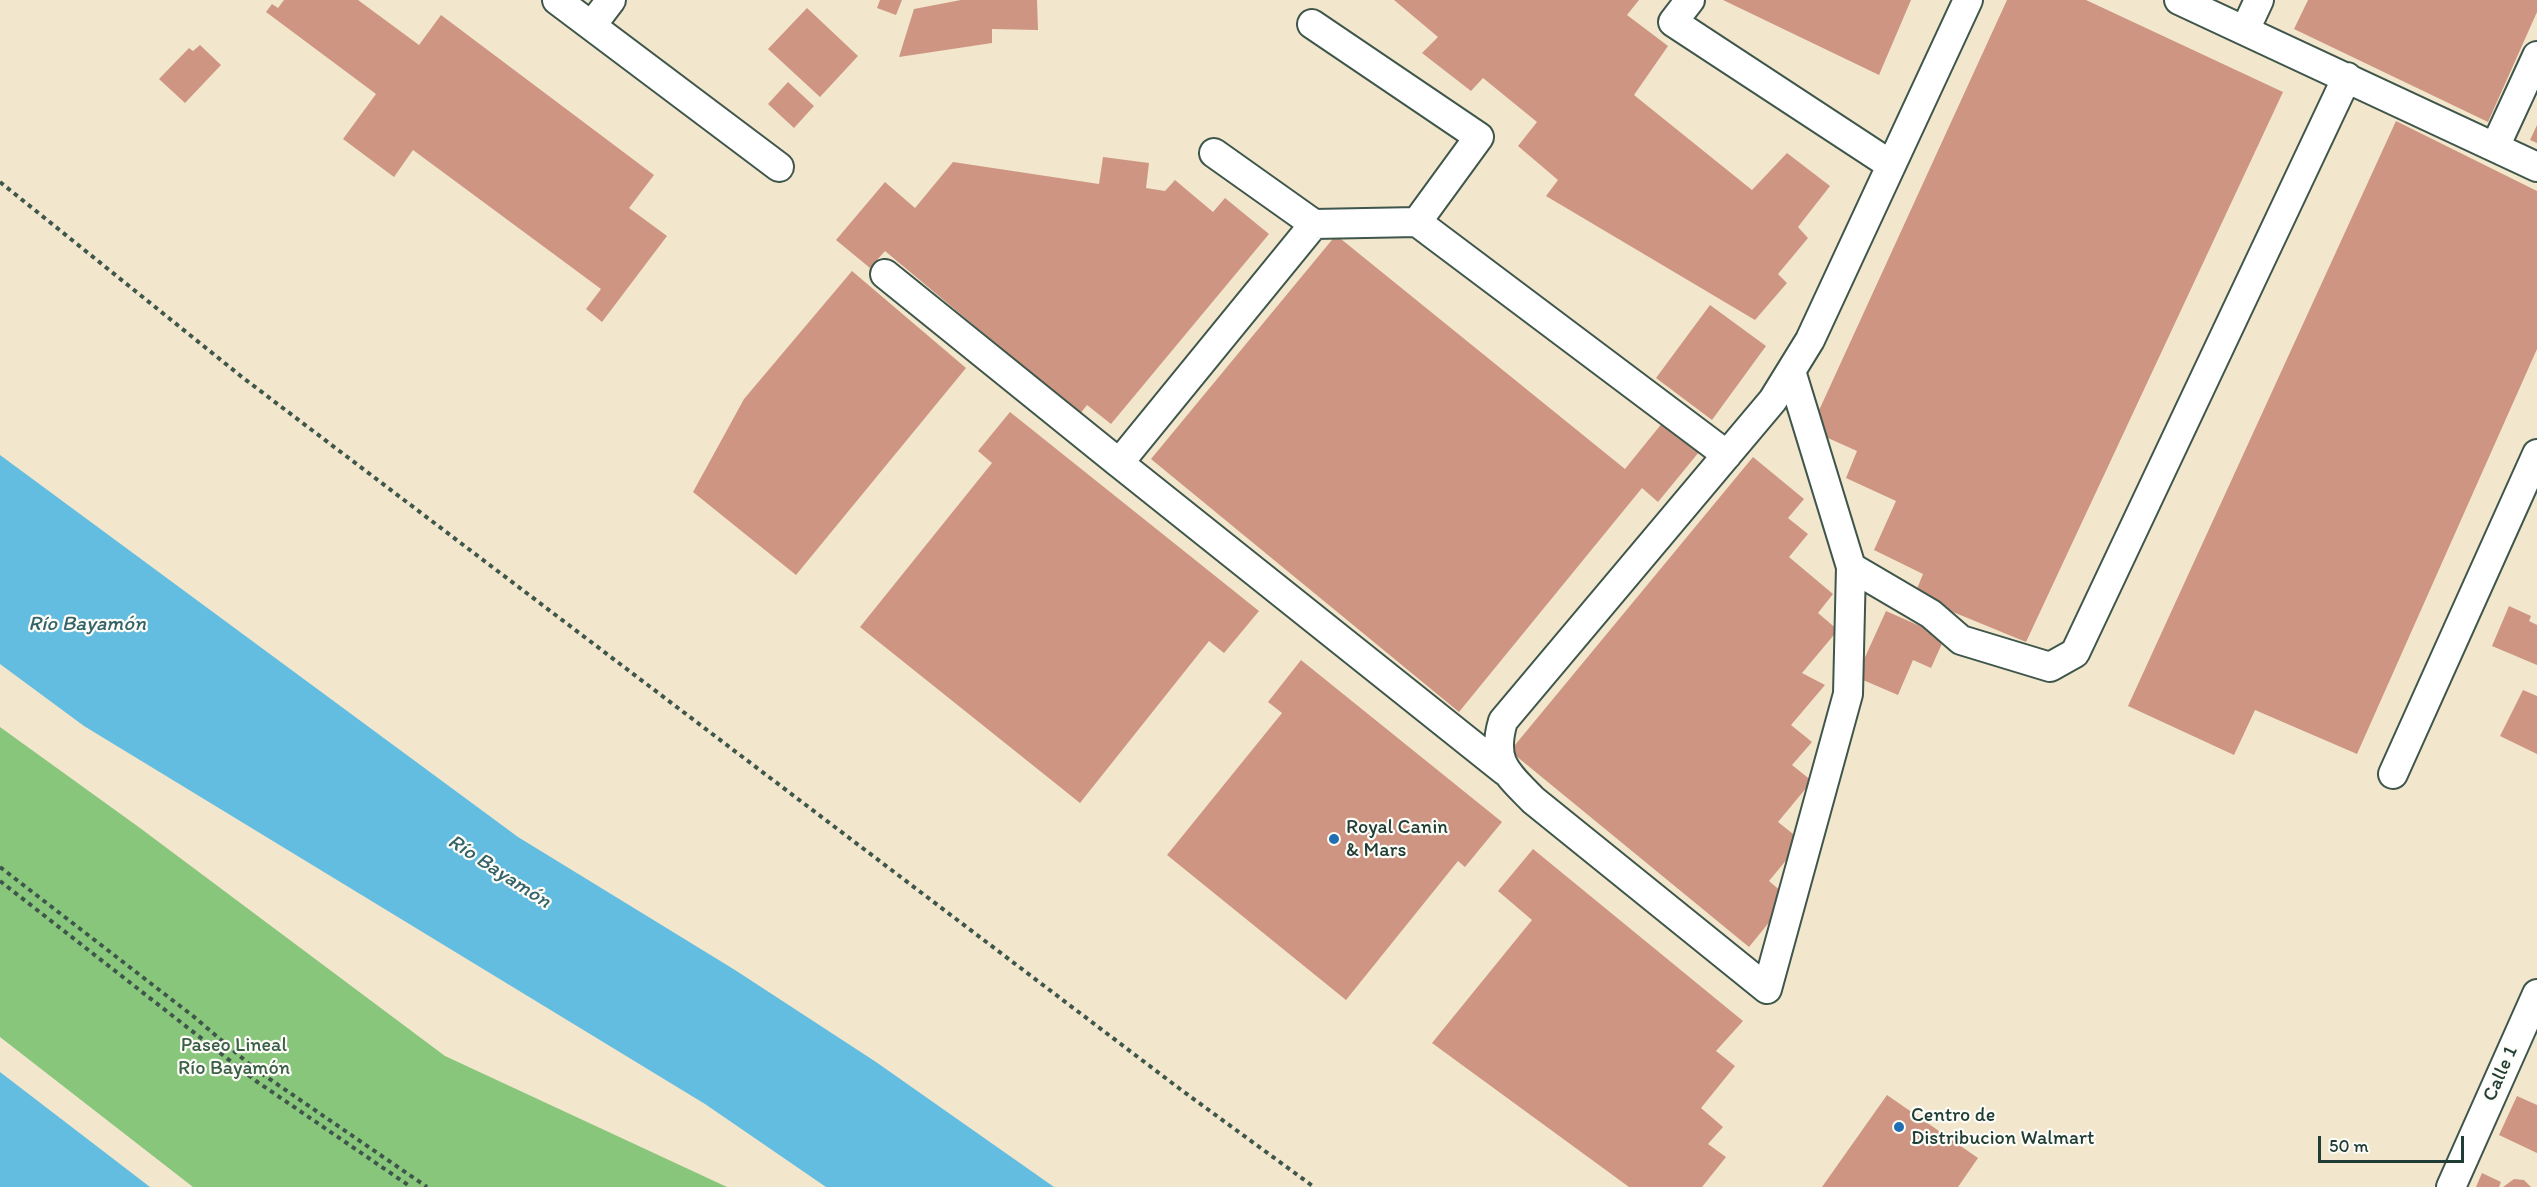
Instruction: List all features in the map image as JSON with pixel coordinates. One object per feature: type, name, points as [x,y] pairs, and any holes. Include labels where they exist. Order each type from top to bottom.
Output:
[{"type":"street","points":[[557,0],[779,167]]},
{"type":"street","points":[[592,25],[610,0]]},
{"type":"street","points":[[1690,0],[1673,22],[1891,165]]},
{"type":"street","points":[[1504,771],[1497,742],[1503,721],[1773,400],[1791,371],[1809,340],[1968,0]]},
{"type":"street","points":[[2179,0],[2537,167]]},
{"type":"street","points":[[2245,30],[2259,0]]},
{"type":"street","points":[[1312,24],[1479,137],[1417,222]]},
{"type":"street","points":[[2494,147],[2537,56]]},
{"type":"street","points":[[1851,567],[1931,614],[1961,640],[2050,667],[2075,653],[2347,77]]},
{"type":"street","points":[[1214,153],[1314,224],[1417,222],[1727,455]]},
{"type":"street","points":[[1119,463],[1314,224]]},
{"type":"street","points":[[885,274],[1504,771],[1533,800],[1767,989],[1848,694],[1851,567],[1791,371]]},
{"type":"street","points":[[2393,774],[2537,454]]},
{"type":"street","name":"Calle 1","points":[[2451,1187],[2537,994]]},
{"type":"path","points":[[0,182],[242,377],[1180,1089],[1314,1187]]},
{"type":"path","points":[[0,867],[193,1016],[255,1069],[428,1187]]},
{"type":"path","points":[[0,881],[256,1081],[411,1187]]},
{"type":"green space","name":"Paseo Lineal Río Bayamón","points":[[0,727],[140,828],[445,1056],[727,1187],[193,1187],[0,1037]]},
{"type":"water","name":"Río Bayamón","points":[[0,455],[518,837],[735,970],[876,1062],[1054,1187],[826,1187],[705,1104],[84,726],[0,664]]},
{"type":"water","points":[[0,1072],[150,1187],[0,1187]]},
{"type":"building","points":[[284,0],[358,0],[419,45],[441,15],[654,175],[629,208],[667,236],[602,322],[586,309],[601,289],[413,150],[394,177],[343,139],[376,94],[266,12],[272,4],[278,8]]},
{"type":"building","points":[[880,0],[902,0],[896,15],[877,8]]},
{"type":"building","points":[[961,0],[1037,0],[1038,30],[992,29],[992,43],[899,57],[914,9]]},
{"type":"building","points":[[1394,0],[1639,0],[1627,15],[1668,46],[1634,95],[1752,190],[1787,153],[1830,186],[1798,227],[1808,238],[1778,274],[1787,283],[1755,320],[1546,196],[1558,180],[1518,146],[1537,122],[1483,78],[1471,91],[1422,53],[1438,37]]},
{"type":"building","points":[[1723,0],[1911,0],[1879,75]]},
{"type":"building","points":[[2007,0],[2086,0],[2283,92],[2026,642],[1914,596],[1923,574],[1874,550],[1896,501],[1846,478],[1857,451],[1810,430]]},
{"type":"building","points":[[2308,0],[2537,0],[2537,12],[2488,122],[2294,29]]},
{"type":"building","points":[[807,8],[858,56],[820,97],[768,49]]},
{"type":"building","points":[[200,45],[221,65],[185,103],[159,79],[189,48],[193,51]]},
{"type":"building","points":[[788,82],[814,106],[794,128],[768,104]]},
{"type":"building","points":[[2396,121],[2537,191],[2537,349],[2357,754],[2255,710],[2234,755],[2128,706]]},
{"type":"building","points":[[2537,125],[2537,143],[2530,140]]},
{"type":"building","points":[[1103,157],[1149,163],[1146,188],[1165,191],[1175,180],[1213,212],[1225,198],[1269,234],[1111,424],[1087,405],[1080,414],[885,251],[870,268],[836,240],[885,182],[915,208],[953,162],[1099,184]]},
{"type":"building","points":[[1336,235],[1625,469],[1663,422],[1699,452],[1658,502],[1642,488],[1459,712],[1151,459]]},
{"type":"building","points":[[852,271],[966,368],[796,575],[693,492],[744,399]]},
{"type":"building","points":[[1710,305],[1766,346],[1712,420],[1656,378]]},
{"type":"building","points":[[1010,412],[1259,611],[1224,653],[1209,641],[1080,803],[860,627],[992,463],[978,451]]},
{"type":"building","points":[[1753,457],[1804,499],[1788,518],[1808,534],[1789,557],[1833,594],[1818,613],[1838,630],[1802,673],[1825,685],[1791,725],[1812,742],[1792,765],[1812,781],[1778,822],[1802,841],[1769,881],[1789,898],[1749,947],[1510,751]]},
{"type":"building","points":[[2509,606],[2531,616],[2529,621],[2537,625],[2537,665],[2492,646]]},
{"type":"building","points":[[1886,611],[1945,637],[1931,668],[1913,660],[1898,695],[1856,677]]},
{"type":"building","name":"Royal Canin & Mars","points":[[1301,660],[1502,822],[1465,867],[1458,861],[1346,1000],[1167,855],[1282,713],[1268,702]]},
{"type":"building","points":[[2523,690],[2537,696],[2537,754],[2500,736]]},
{"type":"building","points":[[1533,849],[1743,1021],[1716,1051],[1735,1066],[1701,1108],[1723,1127],[1708,1144],[1726,1157],[1702,1187],[1629,1187],[1432,1043],[1532,920],[1498,891]]},
{"type":"building","name":"Centro de Distribucion Walmart","points":[[1887,1095],[1978,1158],[1958,1187],[1822,1187]]},
{"type":"building","points":[[2517,1096],[2537,1105],[2537,1153],[2499,1135]]},
{"type":"building","points":[[2482,1173],[2501,1182],[2499,1187],[2476,1187]]},
{"type":"building","points":[[2514,1179],[2524,1180],[2531,1187],[2503,1187]]},
{"type":"place","name":"Royal Canin & Mars","points":[[1334,839]]},
{"type":"place","name":"Centro de Distribucion Walmart","points":[[1899,1127]]}]
